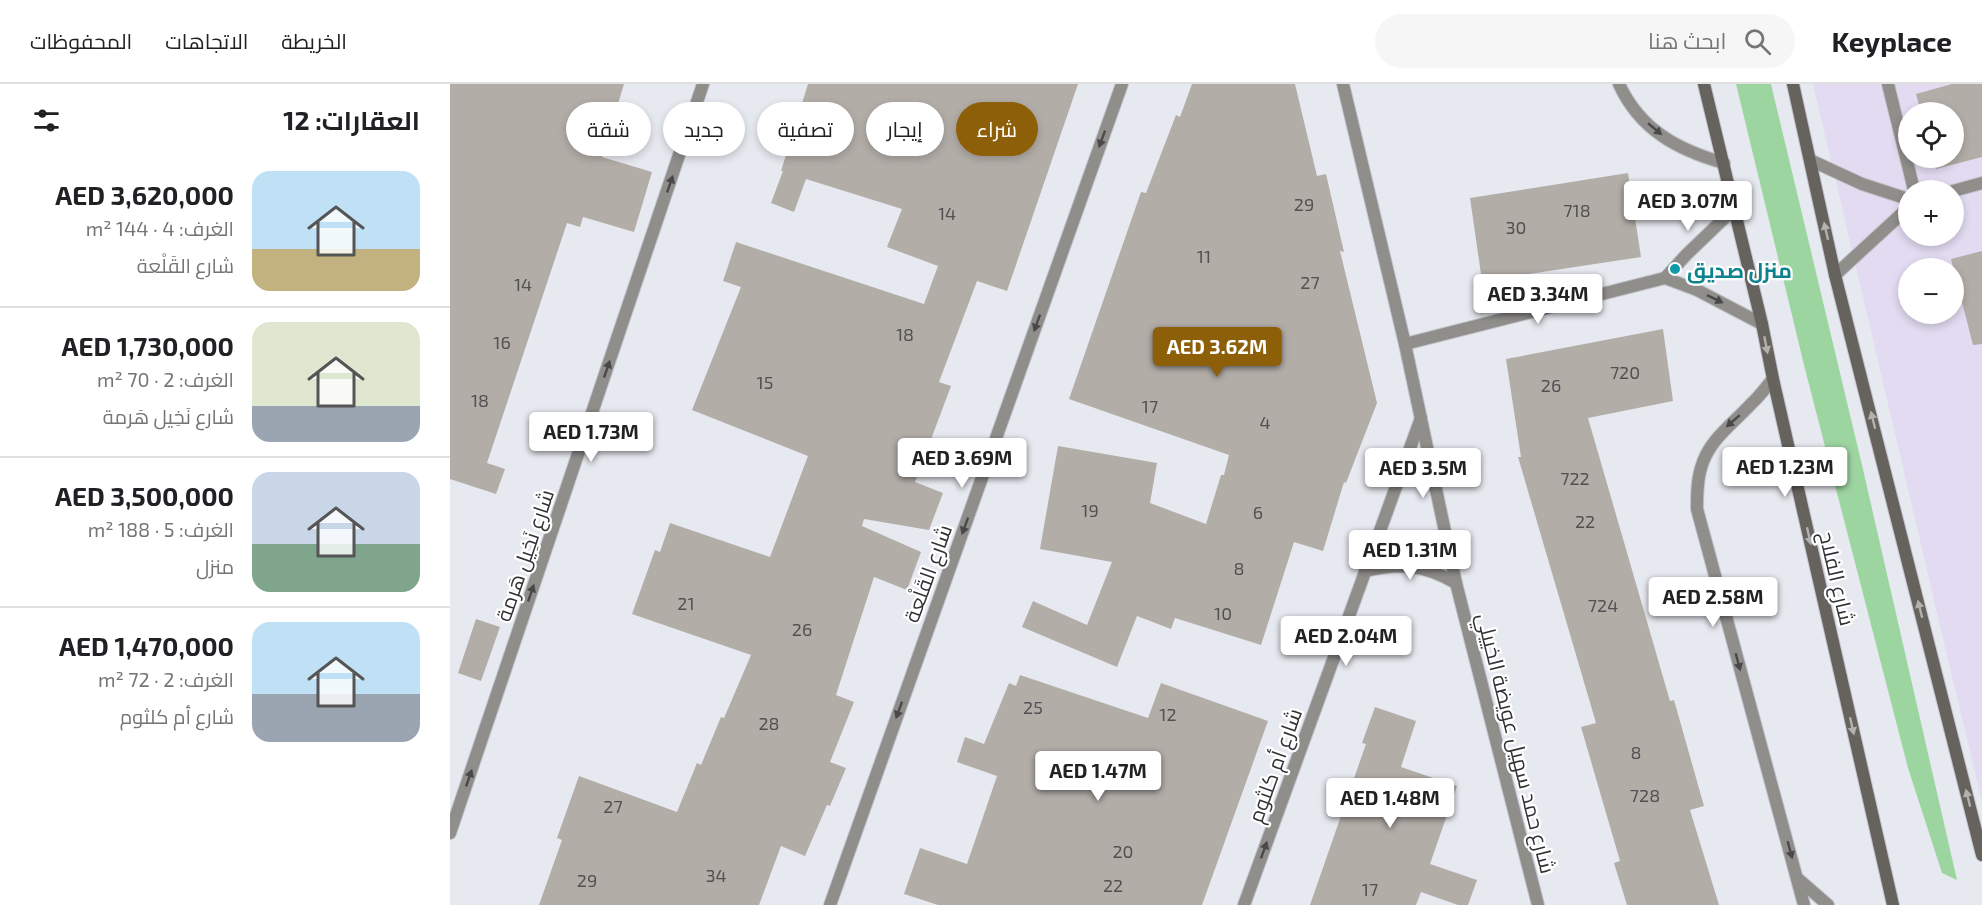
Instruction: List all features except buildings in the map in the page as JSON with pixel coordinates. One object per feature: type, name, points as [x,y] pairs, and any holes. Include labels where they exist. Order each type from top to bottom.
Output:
[{"type":"main road","name":"شارع الفلاح","points":[[1704,84],[1762,324],[1893,905]]},
{"type":"main road","points":[[1793,84],[1835,274],[1982,855]]},
{"type":"street","name":"شارع نَخِيل هَرمة","points":[[450,833],[703,84]]},
{"type":"street","name":"شارع القَلْعة","points":[[830,905],[1122,84]]},
{"type":"street","name":"شارع حمد سهيل عويضة الخييلي","points":[[1343,84],[1405,344],[1456,583],[1538,905]]},
{"type":"street","points":[[1619,84],[1624,96],[1643,120],[1667,140],[1694,154],[1724,162]]},
{"type":"street","points":[[1888,84],[1912,180]]},
{"type":"street","points":[[1810,160],[1862,184],[1898,196]]},
{"type":"street","points":[[1964,188],[1982,183]]},
{"type":"street","points":[[1405,344],[1665,278],[1735,208]]},
{"type":"street","points":[[1835,274],[1898,217]]},
{"type":"street","points":[[1665,278],[1697,290],[1762,324]]},
{"type":"street","points":[[1773,379],[1723,430],[1710,447],[1701,467],[1697,488],[1697,509],[1804,905]]},
{"type":"street","name":"شارع أم كلثوم","points":[[1244,905],[1421,418]]},
{"type":"street","points":[[1365,571],[1384,566],[1422,567],[1440,573],[1456,583]]},
{"type":"street","points":[[1797,878],[1828,905]]},
{"type":"shaded area","points":[[1813,84],[1982,84],[1982,802]]},
{"type":"green space","points":[[1736,84],[1771,84],[1862,465],[1957,880],[1942,873],[1908,768],[1805,369]]},
{"type":"place","name":"منزل صديق","points":[[1675,269]]}]
